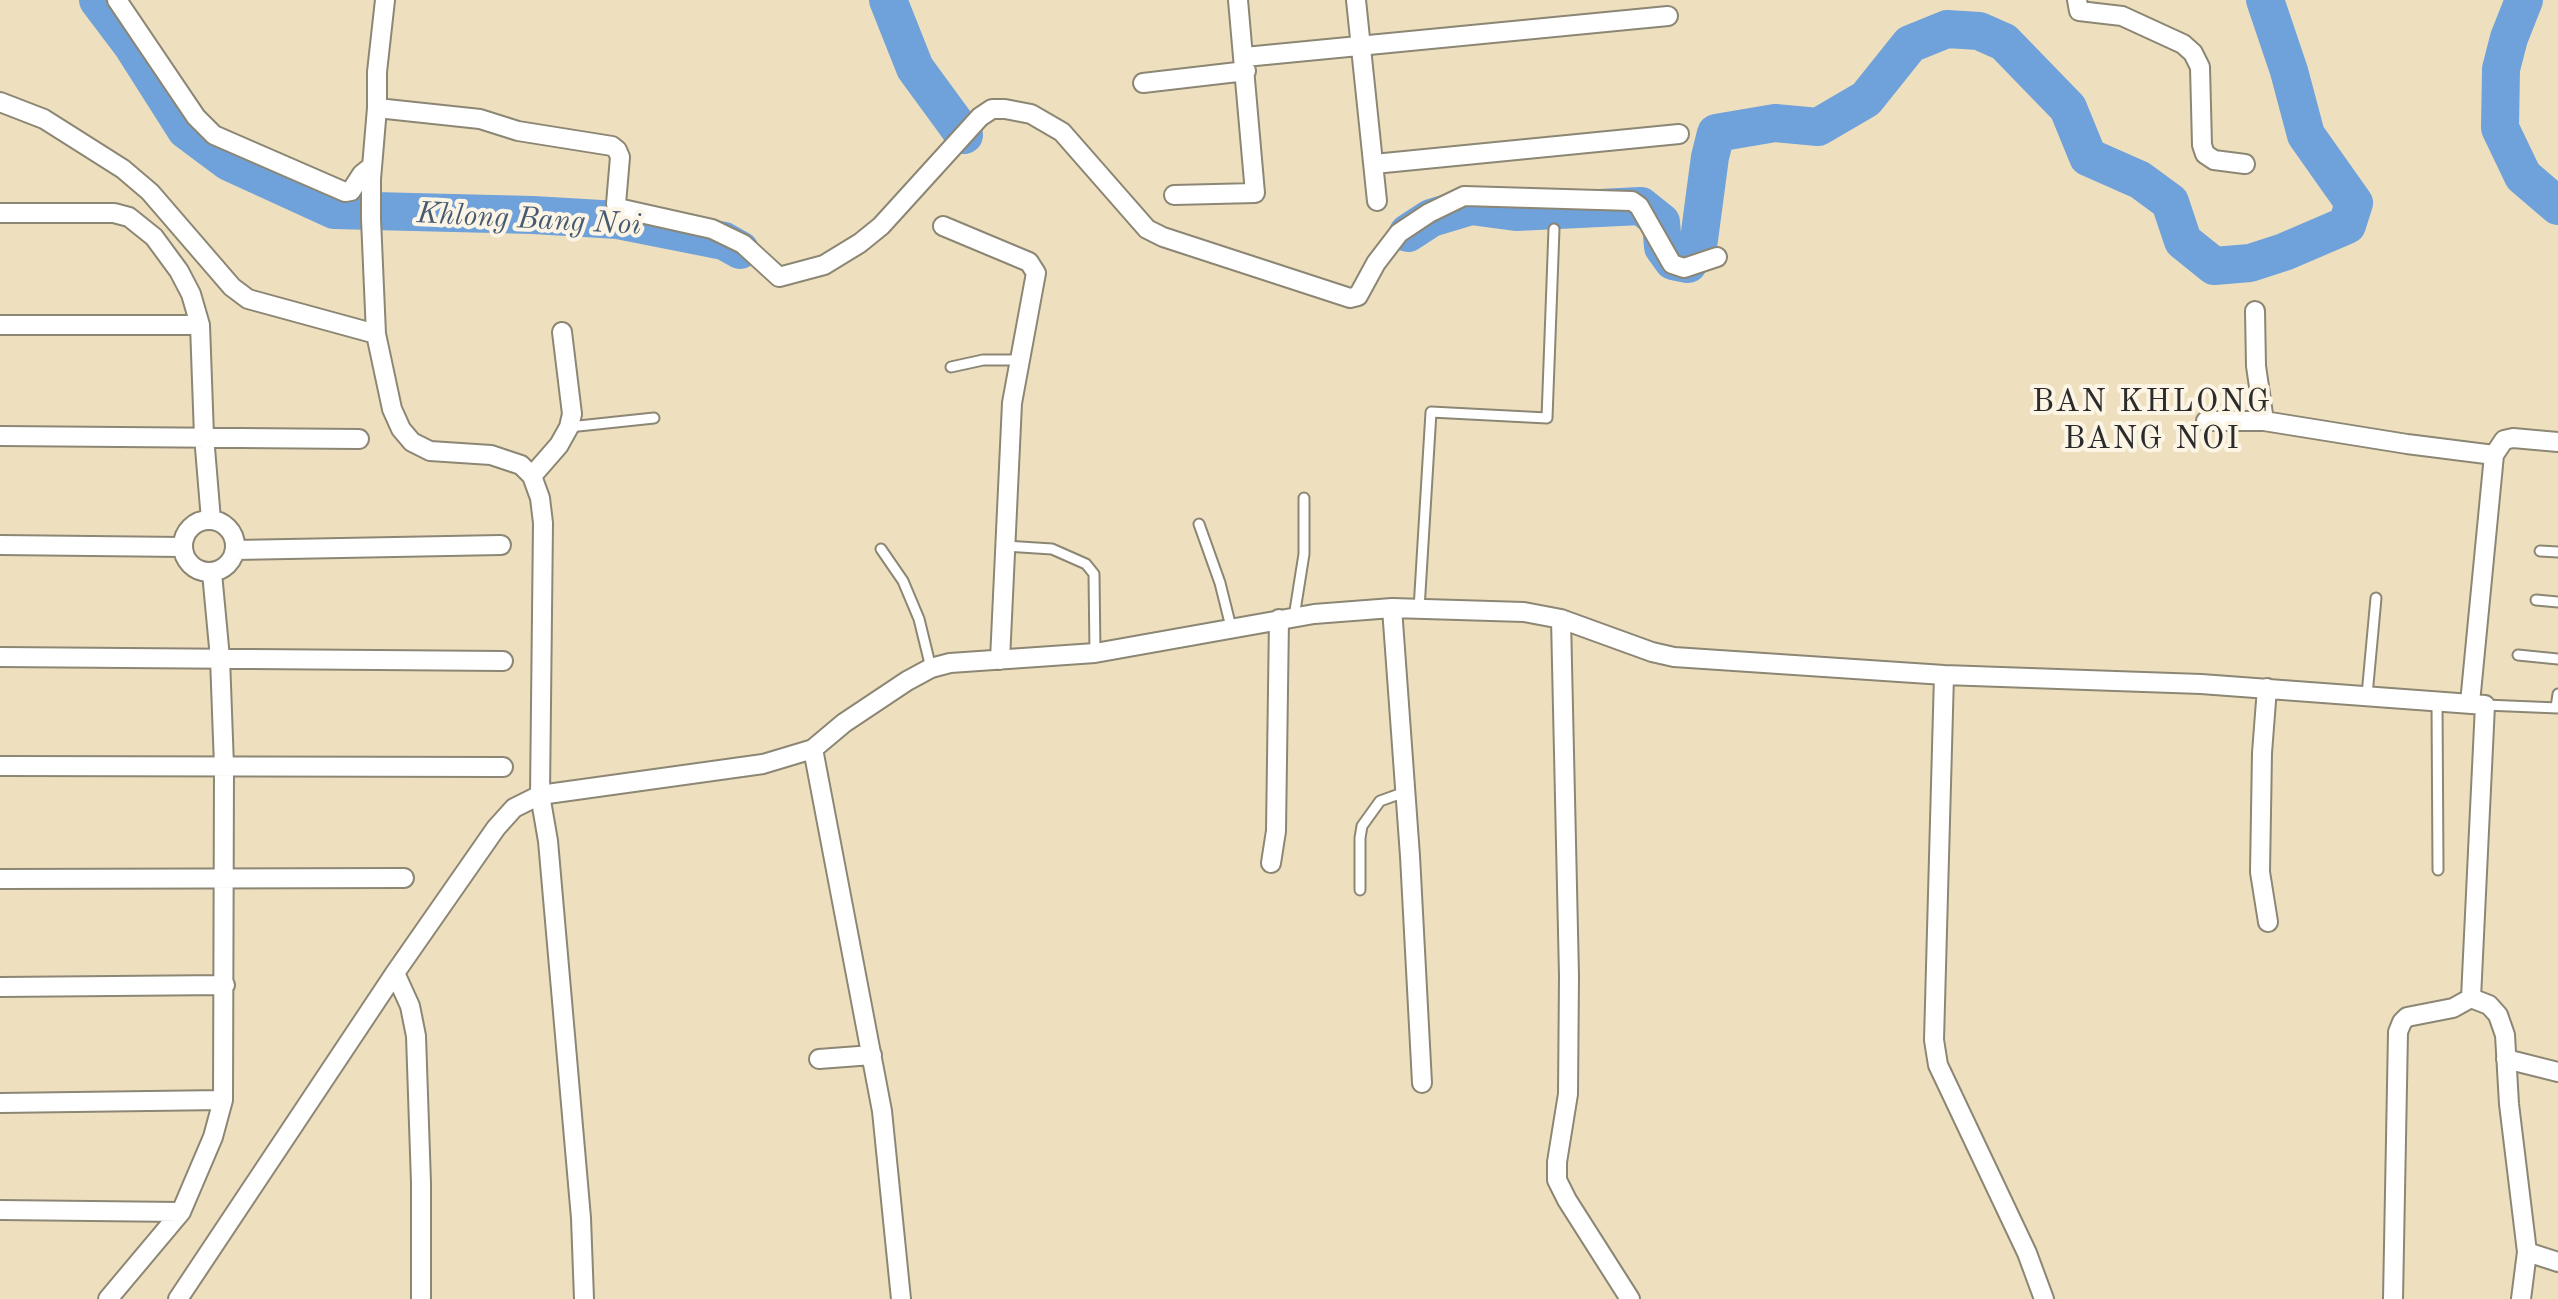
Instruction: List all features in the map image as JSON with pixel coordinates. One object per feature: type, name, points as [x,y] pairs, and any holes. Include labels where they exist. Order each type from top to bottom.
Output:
[{"type":"street","points":[[117,0],[201,124],[214,135],[345,192],[351,191],[362,174],[371,172]]},
{"type":"street","points":[[385,0],[378,61],[371,219],[376,334],[392,409],[401,429],[412,442],[430,451],[507,459],[521,465],[532,476],[540,498],[543,523],[540,795],[548,841],[579,1187],[584,1299]]},
{"type":"street","points":[[1174,195],[1255,193],[1238,0]]},
{"type":"street","points":[[1356,0],[1377,201]]},
{"type":"street","points":[[2077,0],[2079,11],[2122,16],[2183,44],[2193,53],[2200,67],[2202,145],[2205,154],[2214,160],[2245,164]]},
{"type":"street","points":[[1143,83],[1360,46],[1668,16]]},
{"type":"street","points":[[0,102],[44,119],[123,169],[150,192],[232,287],[248,299],[376,334]]},
{"type":"street","points":[[377,108],[480,119],[518,131],[612,146],[620,157],[618,208],[712,229],[743,244],[779,277],[824,265],[860,243],[881,226],[980,117],[992,109],[1031,114],[1062,132],[1147,229],[1163,237],[1350,298],[1358,296],[1387,246],[1399,233],[1429,213],[1464,196],[1632,201],[1639,206],[1672,264],[1684,268],[1717,257]]},
{"type":"street","points":[[1374,164],[1679,134]]},
{"type":"street","points":[[0,213],[114,213],[129,217],[154,237],[179,271],[191,294],[200,325],[211,520]]},
{"type":"street","points":[[943,226],[1022,258],[1034,267],[1035,280],[1012,403],[1000,660]]},
{"type":"street","points":[[2255,311],[2256,366],[2264,421]]},
{"type":"street","points":[[0,325],[200,325]]},
{"type":"street","points":[[532,476],[559,445],[572,414],[562,332]]},
{"type":"street","points":[[2206,421],[2264,421],[2494,455]]},
{"type":"street","points":[[0,436],[359,439]]},
{"type":"street","points":[[2471,998],[2480,852],[2478,704],[2494,455],[2504,440],[2513,438],[2558,442]]},
{"type":"street","points":[[202,520],[226,526],[235,541],[235,550],[228,565],[212,573],[195,569],[188,563],[182,547],[187,530],[202,520]]},
{"type":"street","points":[[0,545],[182,547]]},
{"type":"street","points":[[235,550],[501,545]]},
{"type":"street","points":[[108,1299],[181,1212],[213,1137],[223,1100],[224,766],[220,658],[212,573]]},
{"type":"street","points":[[1392,608],[1422,1083]]},
{"type":"street","points":[[178,1299],[395,973],[496,828],[514,808],[540,795],[763,764],[813,749],[844,723],[907,681],[931,668],[950,663],[1095,653],[1286,618],[1392,608],[1524,612],[1561,619],[1674,657],[1944,675],[2267,688],[2478,704]]},
{"type":"street","points":[[1271,863],[1276,831],[1286,618]]},
{"type":"street","points":[[1561,619],[1569,1079],[1557,1180],[1630,1299]]},
{"type":"street","points":[[0,657],[503,661]]},
{"type":"street","points":[[1944,675],[1934,1040],[1938,1065],[2027,1253],[2044,1299]]},
{"type":"street","points":[[2267,688],[2262,753],[2260,872],[2268,922]]},
{"type":"street","points":[[813,749],[882,1111],[901,1299]]},
{"type":"street","points":[[0,766],[503,767]]},
{"type":"street","points":[[0,879],[404,878]]},
{"type":"street","points":[[395,973],[410,1006],[416,1036],[421,1299]]},
{"type":"street","points":[[0,987],[225,985]]},
{"type":"street","points":[[2471,998],[2489,1005],[2498,1015],[2505,1035],[2527,1252],[2521,1299]]},
{"type":"street","points":[[2393,1299],[2398,1032],[2407,1017],[2453,1008],[2471,998]]},
{"type":"street","points":[[819,1059],[872,1055]]},
{"type":"street","points":[[2506,1059],[2558,1072]]},
{"type":"street","points":[[0,1103],[223,1100]]},
{"type":"street","points":[[0,1210],[181,1212]]},
{"type":"street","points":[[2527,1252],[2558,1262]]},
{"type":"lane","points":[[1419,609],[1431,412],[1547,418],[1554,229]]},
{"type":"lane","points":[[951,367],[983,360],[1019,360]]},
{"type":"lane","points":[[569,427],[654,418]]},
{"type":"lane","points":[[1286,618],[1304,554],[1304,498]]},
{"type":"lane","points":[[1199,524],[1220,583],[1231,627]]},
{"type":"lane","points":[[1005,546],[1052,549],[1086,564],[1094,574],[1095,653]]},
{"type":"lane","points":[[881,549],[903,581],[919,619],[931,668]]},
{"type":"lane","points":[[2540,551],[2558,552]]},
{"type":"lane","points":[[2367,695],[2376,598]]},
{"type":"lane","points":[[2536,600],[2558,602]]},
{"type":"lane","points":[[2518,655],[2558,659]]},
{"type":"lane","points":[[2478,704],[2557,708],[2558,694]]},
{"type":"lane","points":[[2437,701],[2438,870]]},
{"type":"lane","points":[[1360,890],[1362,826],[1380,801],[1405,792]]},
{"type":"waterway","name":"Khlong Bang Noi","points":[[98,0],[132,45],[186,130],[229,162],[334,210],[618,220],[724,241],[740,250]]},
{"type":"waterway","points":[[888,0],[915,68],[964,135]]},
{"type":"waterway","name":"Khlong Bang Noi","points":[[1408,233],[1431,218],[1471,206],[1516,212],[1641,206],[1661,222],[1663,247],[1673,261],[1688,264],[1698,247],[1716,133],[1775,123],[1818,127],[1866,99],[1910,44],[1947,29],[1979,31],[2004,42],[2068,108],[2088,157],[2140,180],[2170,202],[2183,241],[2214,266],[2250,263],[2347,225],[2354,203],[2306,135],[2265,0]]},
{"type":"waterway","name":"Khlong Bang Noi","points":[[2524,0],[2501,69],[2500,128],[2523,176],[2558,206]]},
{"type":"district","name":"BAN KHLONG BANG NOI","points":[[2152,422]]}]
